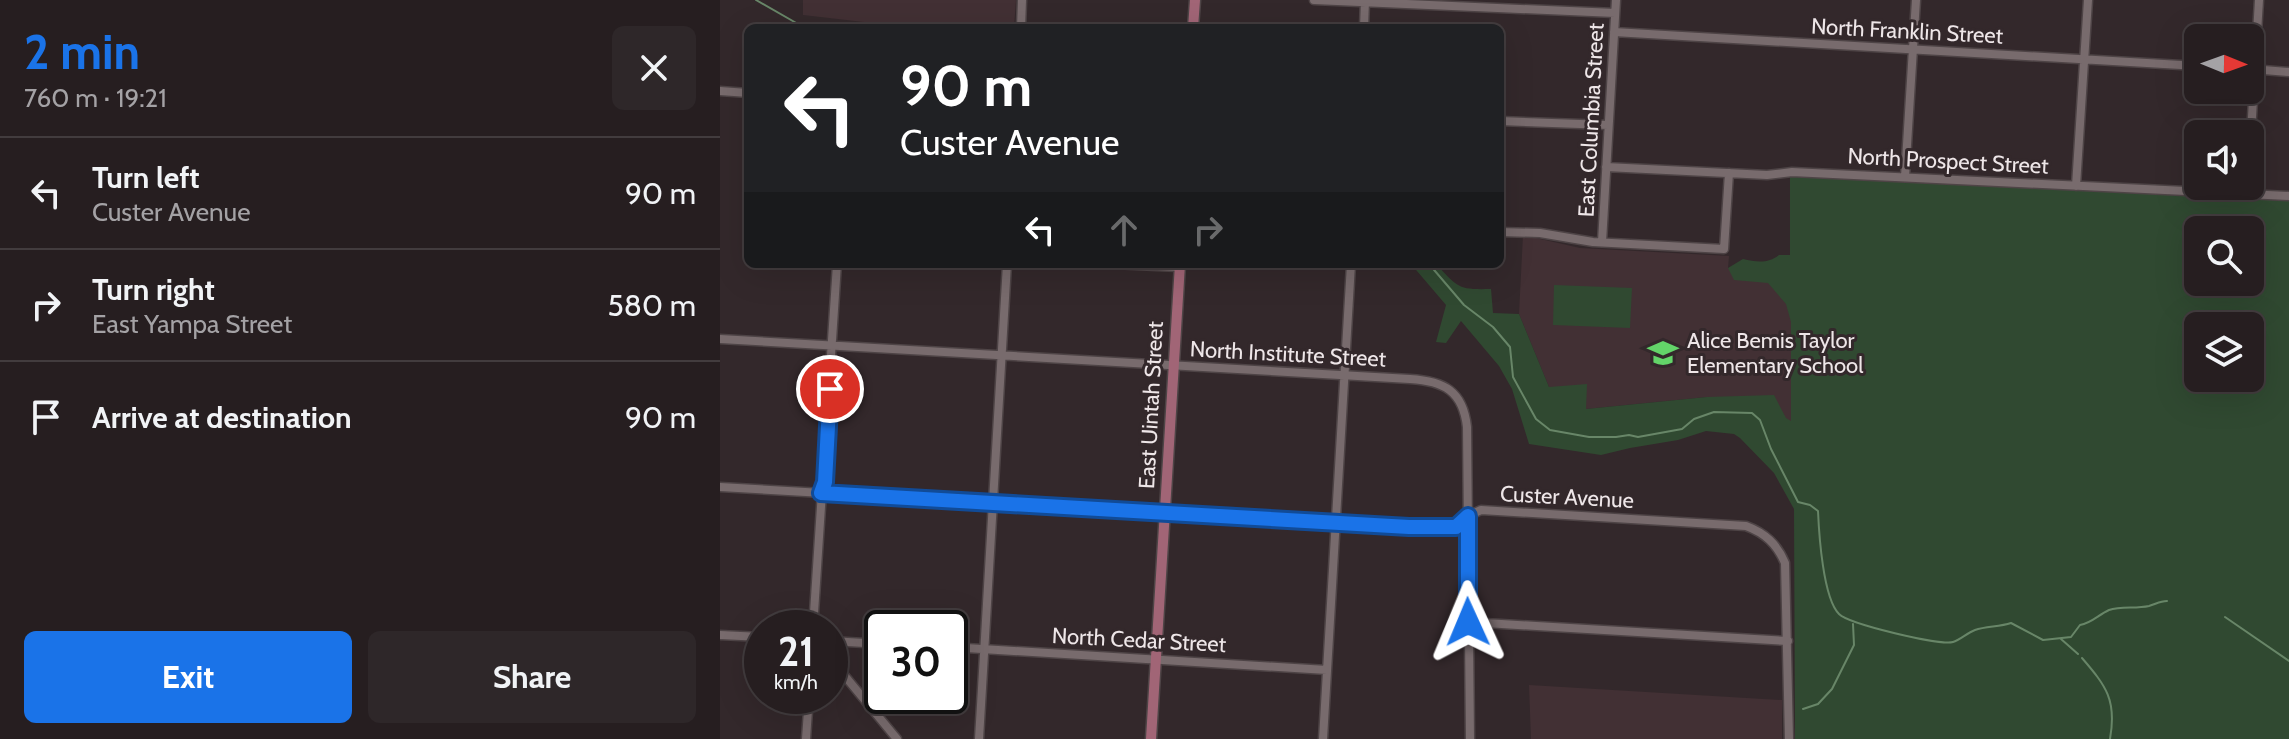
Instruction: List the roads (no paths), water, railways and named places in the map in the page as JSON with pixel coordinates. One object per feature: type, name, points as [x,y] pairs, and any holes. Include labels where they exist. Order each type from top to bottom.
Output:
[{"type":"main road","points":[[1193,24],[1195,0]]},
{"type":"main road","name":"East Uintah Street","points":[[1151,739],[1180,268]]},
{"type":"street","points":[[1021,24],[1022,0]]},
{"type":"street","points":[[1314,0],[1615,13]]},
{"type":"street","name":"East Columbia Street","points":[[1602,242],[1616,0]]},
{"type":"street","points":[[1905,177],[1916,0]]},
{"type":"street","points":[[2076,186],[2088,0]]},
{"type":"street","points":[[2257,24],[2259,0]]},
{"type":"street","points":[[1364,24],[1365,1]]},
{"type":"street","name":"North Franklin Street","points":[[1614,32],[2184,65]]},
{"type":"street","points":[[2264,70],[2289,72]]},
{"type":"street","points":[[720,91],[744,93]]},
{"type":"street","points":[[1504,121],[1608,125]]},
{"type":"street","name":"North Prospect Street","points":[[1606,167],[2184,189]]},
{"type":"street","points":[[1504,232],[1724,249],[1729,173]]},
{"type":"street","name":"North Prospect Street","points":[[2264,192],[2289,196]]},
{"type":"street","points":[[814,610],[821,493],[825,482],[837,268]]},
{"type":"street","points":[[979,739],[1007,268]]},
{"type":"street","points":[[1323,739],[1351,268]]},
{"type":"street","name":"North Institute Street","points":[[720,339],[1430,381],[1446,387],[1462,404],[1467,427],[1470,739]]},
{"type":"street","name":"Custer Avenue","points":[[720,487],[1336,523],[1456,527],[1481,510],[1737,525],[1762,533],[1782,556],[1787,572],[1788,641]]},
{"type":"street","points":[[1468,622],[1788,641],[1789,739]]},
{"type":"street","points":[[720,635],[744,636]]},
{"type":"street","name":"North Cedar Street","points":[[968,648],[1327,670]]},
{"type":"street","points":[[848,680],[897,739]]},
{"type":"street","points":[[806,739],[808,714]]},
{"type":"waterway","points":[[756,0],[798,24]]},
{"type":"waterway","points":[[1432,268],[1464,305],[1493,327],[1510,347],[1513,377],[1536,419],[1550,430],[1589,437],[1638,437],[1682,429],[1694,419],[1714,412],[1752,413],[1760,420],[1798,502],[1818,511],[1829,594],[1839,614],[1846,618],[1931,641],[1953,642],[1972,631],[2011,623],[2043,640],[2071,637],[2080,625],[2109,610],[2144,607],[2167,601]]},
{"type":"waterway","points":[[2225,617],[2289,661]]},
{"type":"waterway","points":[[1803,709],[1818,704],[1832,689],[1854,645],[1853,624]]},
{"type":"waterway","points":[[2061,639],[2078,654]]},
{"type":"waterway","points":[[2082,658],[2108,694],[2112,714],[2110,739]]},
{"type":"place","name":"Alice Bemis Taylor Elementary School","points":[[1663,353]]}]
